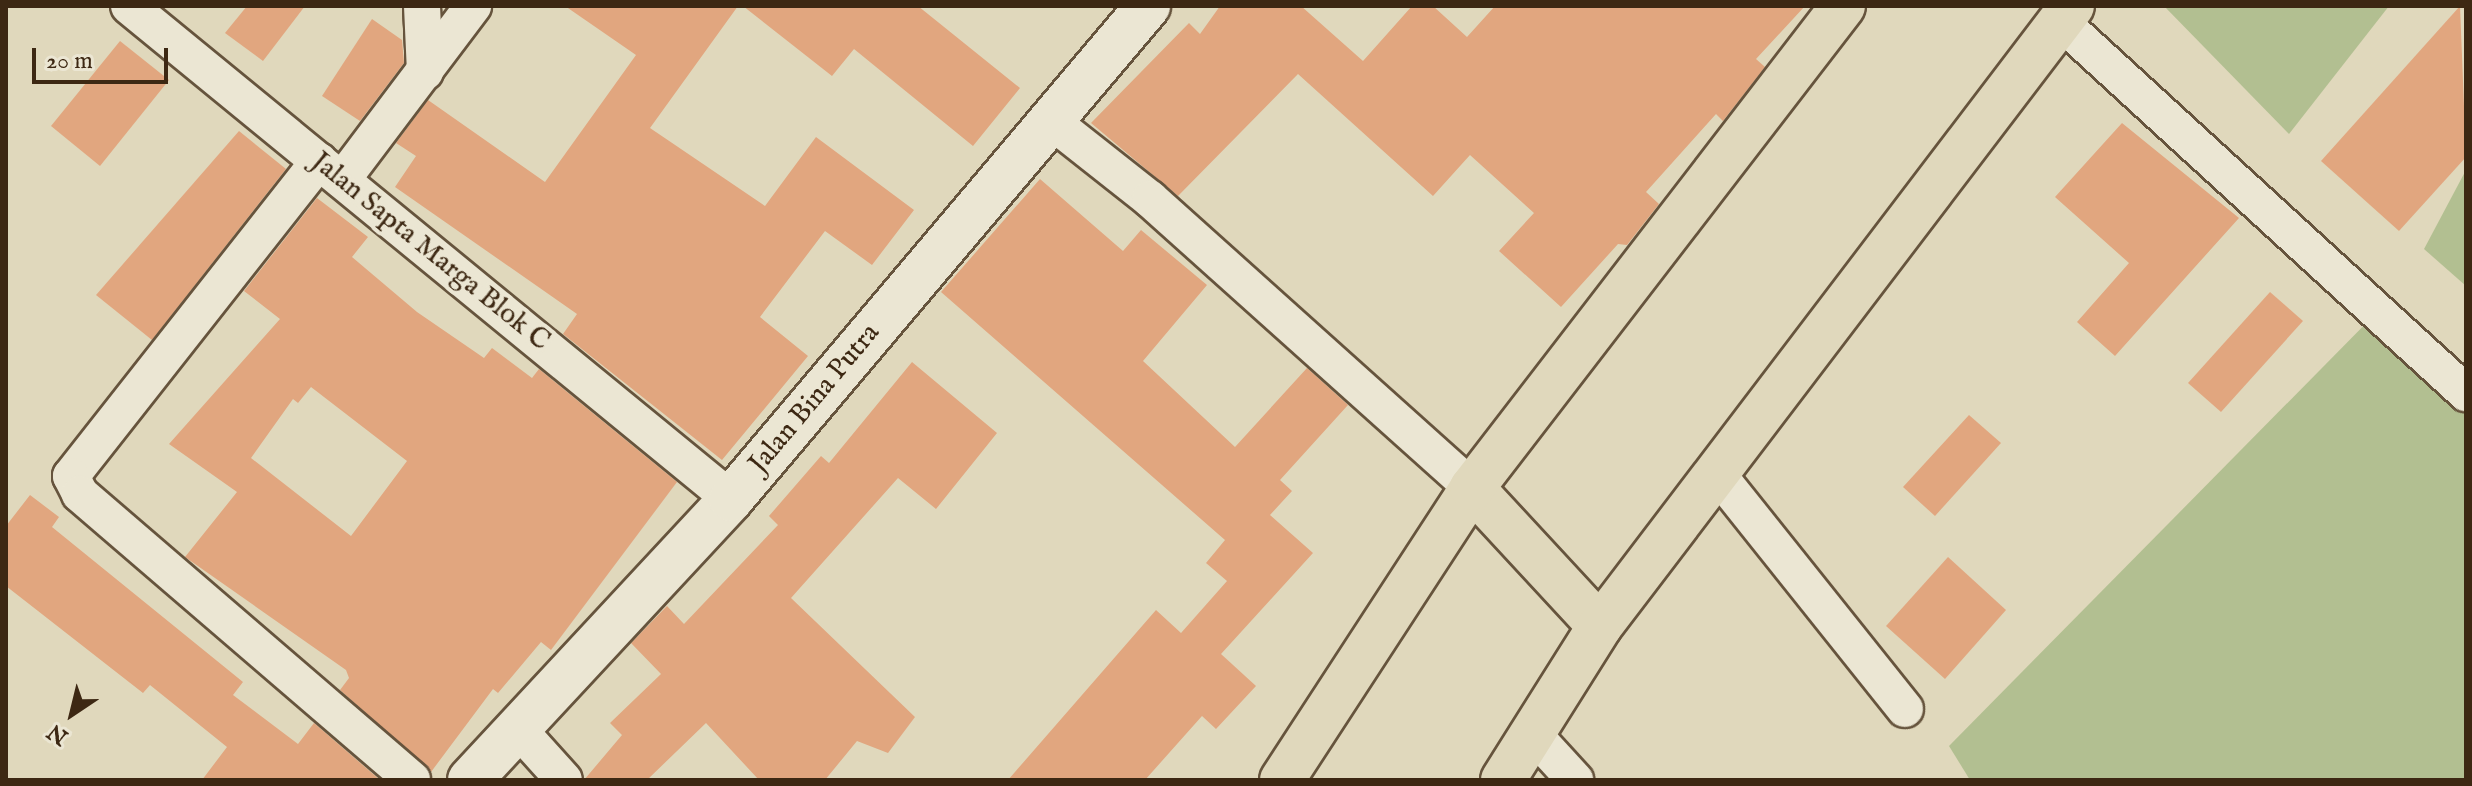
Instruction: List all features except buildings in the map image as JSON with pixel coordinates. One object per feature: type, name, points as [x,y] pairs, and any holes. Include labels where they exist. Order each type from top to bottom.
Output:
[{"type":"main road","points":[[1282,780],[1472,488],[1843,6]]},
{"type":"main road","points":[[1503,780],[1600,626],[1719,476],[2066,14]]},
{"type":"main road","points":[[1472,488],[1600,626]]},
{"type":"street","name":"Jalan Sapta Marga Blok C","points":[[129,6],[731,499]]},
{"type":"street","points":[[422,6],[425,72]]},
{"type":"street","points":[[412,780],[80,494],[71,476],[330,171],[425,72],[473,6]]},
{"type":"street","name":"Jalan Bina Putra","points":[[470,780],[731,499],[1148,6]]},
{"type":"street","points":[[2066,14],[2466,393]]},
{"type":"street","points":[[1050,120],[1150,199],[1472,488]]},
{"type":"street","points":[[1719,476],[1905,709]]},
{"type":"street","points":[[519,730],[564,780]]},
{"type":"street","points":[[1532,733],[1575,780]]},
{"type":"green space","points":[[2164,6],[2389,6],[2289,134]]},
{"type":"green space","points":[[2466,170],[2466,286],[2424,249]]},
{"type":"green space","points":[[2387,302],[2466,378],[2466,780],[1970,780],[1949,746]]}]
